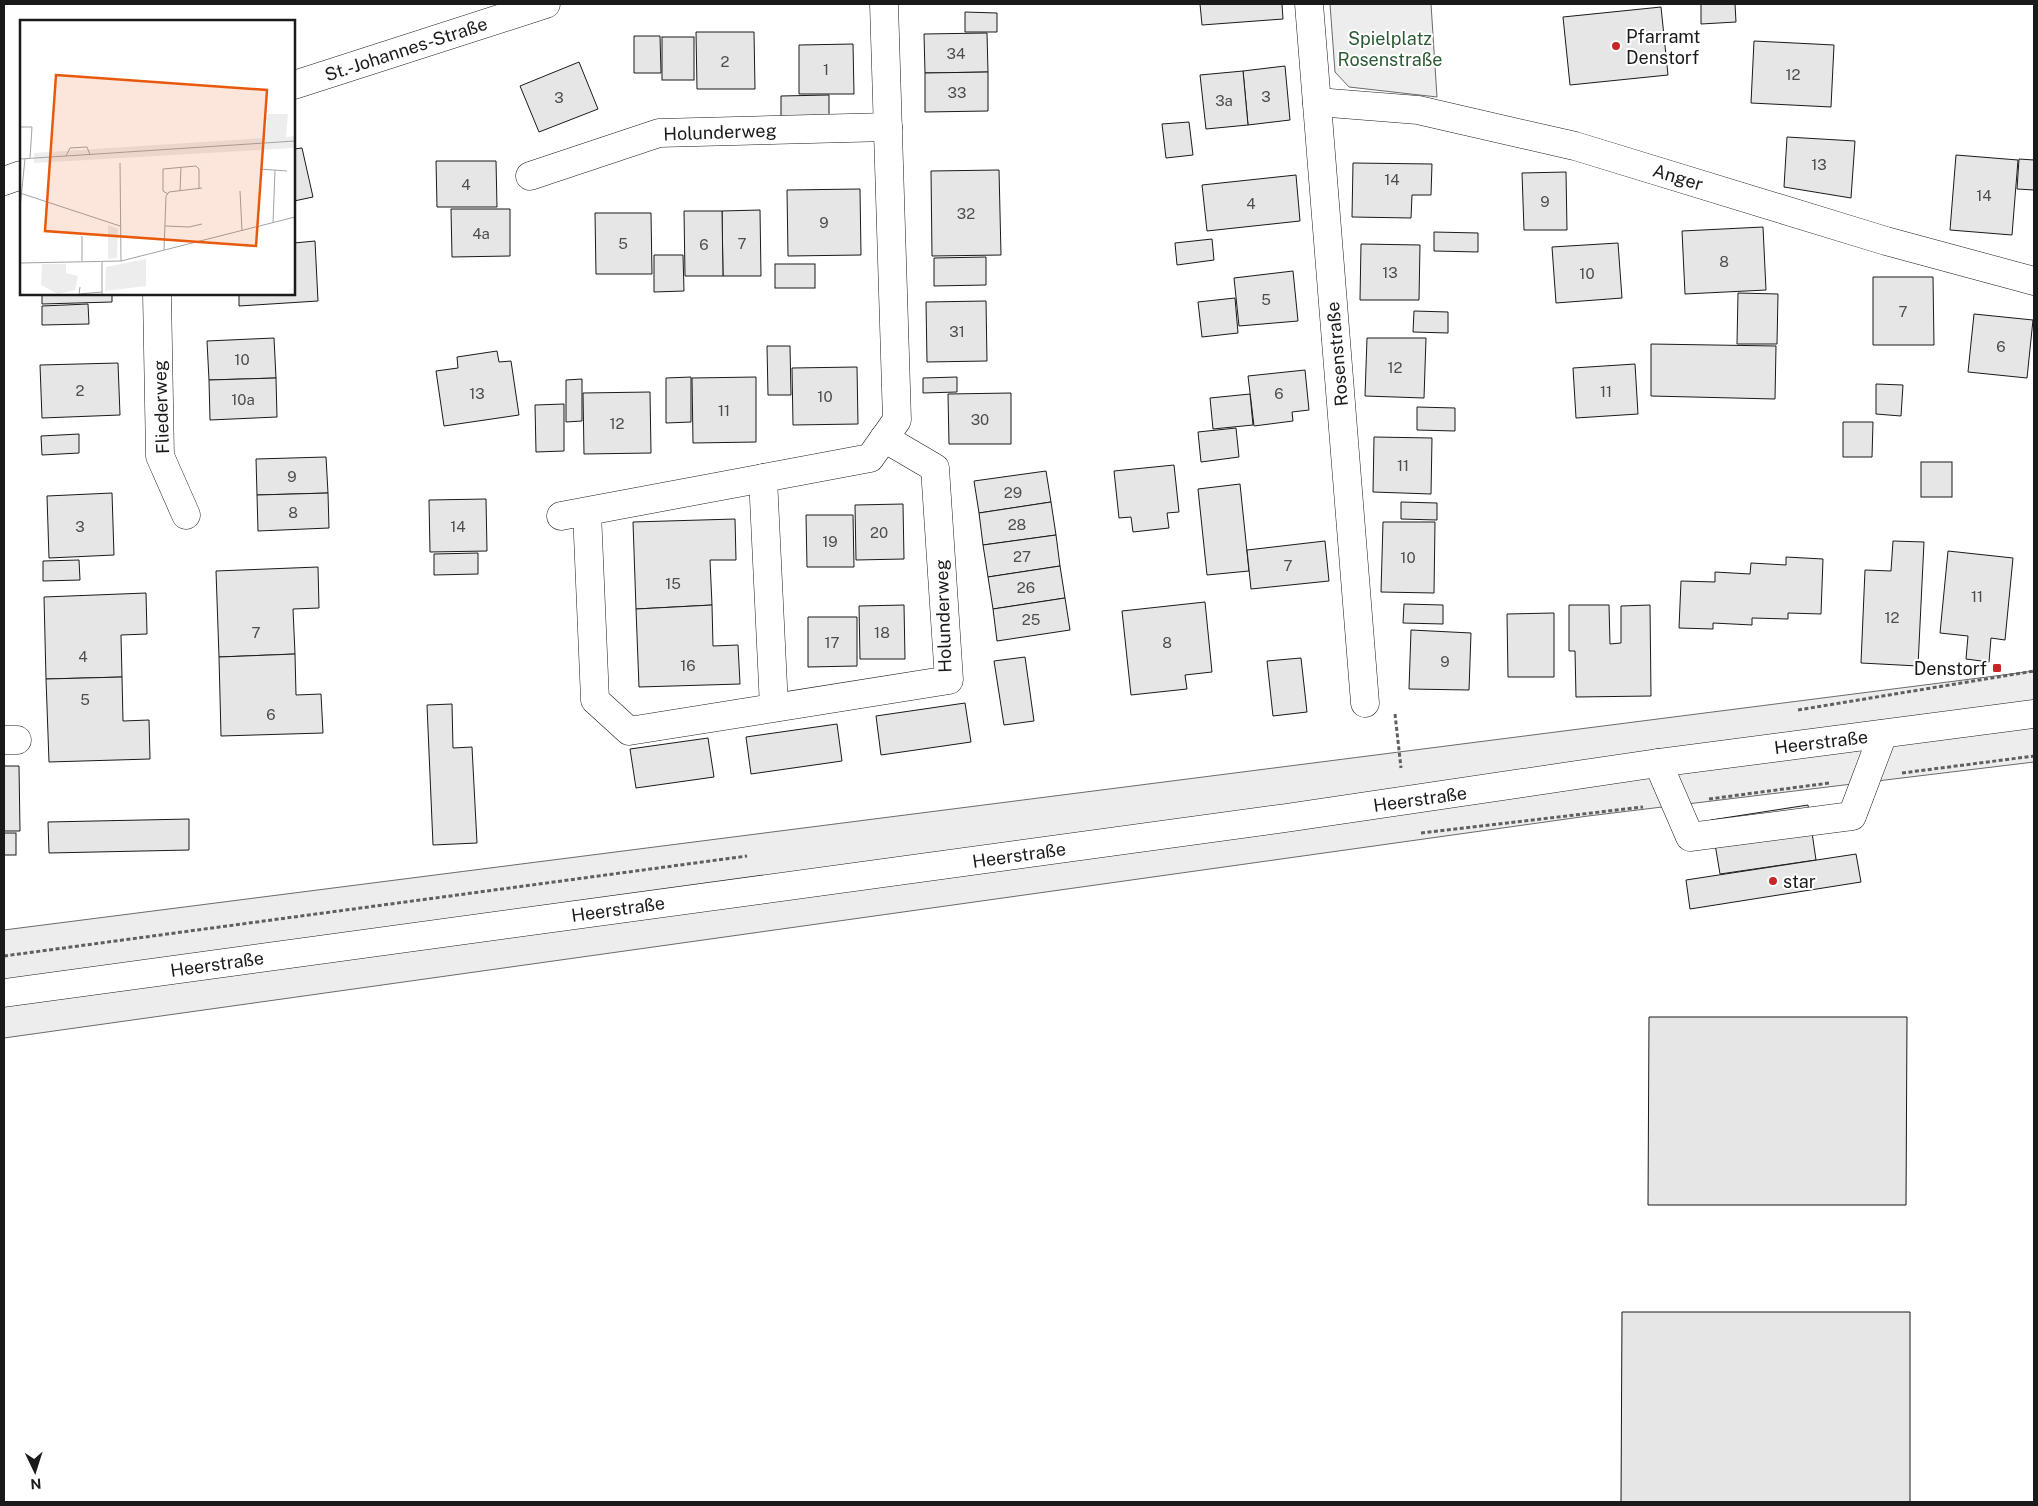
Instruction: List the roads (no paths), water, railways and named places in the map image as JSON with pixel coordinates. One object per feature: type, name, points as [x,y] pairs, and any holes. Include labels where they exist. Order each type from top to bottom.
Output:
[{"type":"street","name":"St.-Johannes-Straße","points":[[295,86],[546,4]]},
{"type":"street","name":"Holunderweg","points":[[884,4],[896,420],[870,458],[574,514],[595,700],[629,731],[949,680],[935,468],[884,438]]},
{"type":"street","name":"Rosenstraße","points":[[1309,4],[1365,704]]},
{"type":"street","name":"Anger","points":[[1317,102],[1418,110],[1575,146],[1886,241],[2034,280]]},
{"type":"street","name":"Holunderweg","points":[[530,176],[659,133],[888,127]]},
{"type":"street","points":[[4,181],[20,175]]},
{"type":"street","name":"Fliederweg","points":[[157,295],[160,456],[186,515]]},
{"type":"street","points":[[763,478],[774,708]]},
{"type":"street","name":"Heerstraße","points":[[4,993],[1267,821],[1658,764],[2034,714]]},
{"type":"street","points":[[1658,764],[1690,837],[1852,816],[1883,734]]},
{"type":"place","name":"Pfarramt Denstorf","points":[[1616,46]]},
{"type":"place","name":"Denstorf","points":[[1997,668]]},
{"type":"place","name":"star","points":[[1773,881]]},
{"type":"park label","name":"Spielplatz Rosenstraße","points":[[1390,48]]}]
